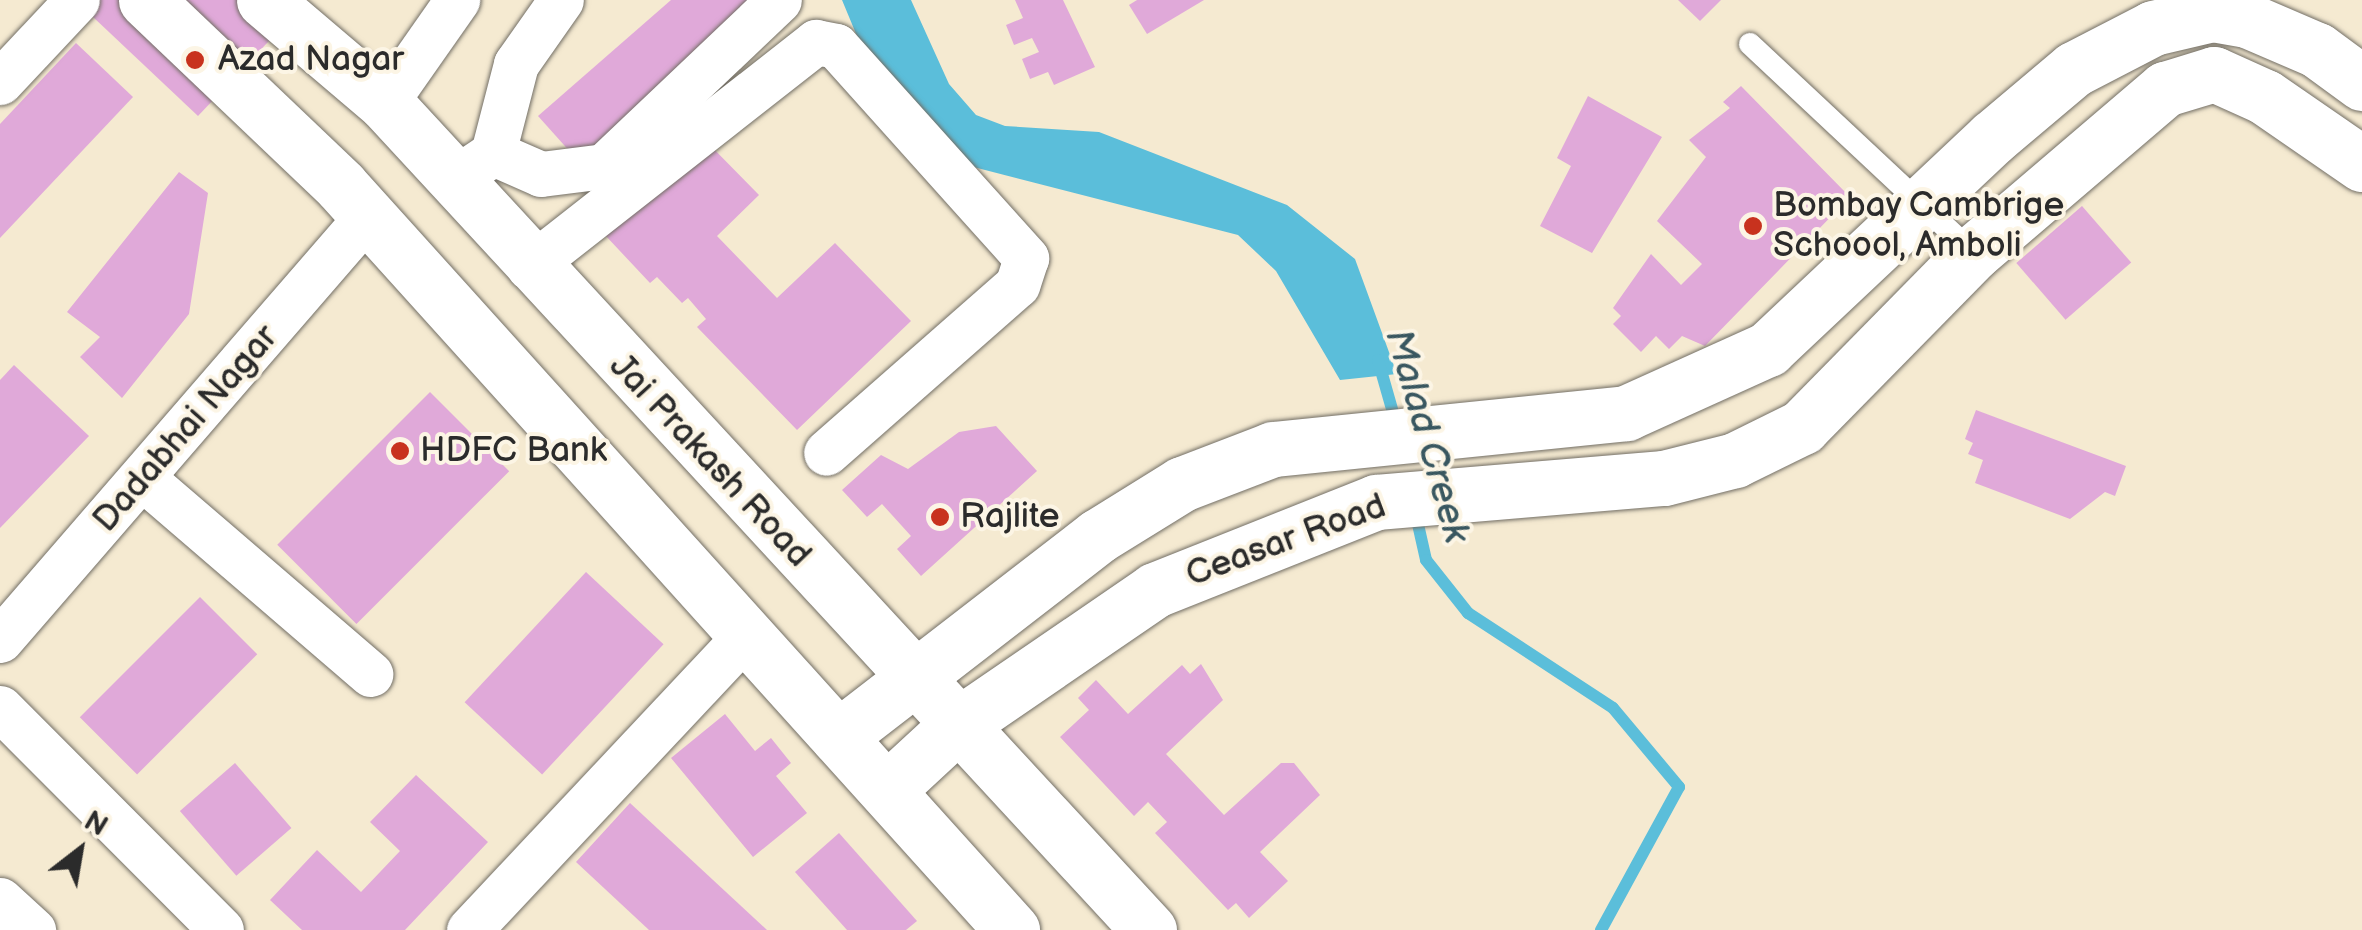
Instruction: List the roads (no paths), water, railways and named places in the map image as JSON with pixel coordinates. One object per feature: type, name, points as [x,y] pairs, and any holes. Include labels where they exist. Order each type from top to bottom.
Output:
[{"type":"main road","points":[[146,0],[368,214],[744,637],[1012,930]]},
{"type":"main road","name":"Jai Prakash Road","points":[[264,0],[385,103],[472,168],[530,267],[1149,930]]},
{"type":"main road","points":[[1558,484],[1548,426],[1626,413],[1768,349],[2074,69],[2153,28],[2212,7],[2317,50],[2362,82]]},
{"type":"main road","points":[[2214,74],[2265,97],[2362,164]]},
{"type":"main road","name":"Ceasar Road","points":[[887,790],[956,727],[1155,590],[1376,502],[1664,478],[1735,460],[1802,427],[1973,253],[2164,89],[2214,74]]},
{"type":"main road","name":"Ceasar Road","points":[[838,738],[912,677],[1182,484],[1274,449],[1367,436],[1548,426]]},
{"type":"street","points":[[385,103],[457,0]]},
{"type":"street","points":[[561,0],[516,64],[472,168],[541,174],[604,166],[778,0]]},
{"type":"street","points":[[0,82],[57,6]]},
{"type":"street","points":[[2212,7],[2214,74]]},
{"type":"street","points":[[530,267],[816,42],[836,46],[1026,258],[1017,285],[826,453]]},
{"type":"street","name":"Dadabhai Nagar","points":[[0,640],[146,481],[368,214]]},
{"type":"street","points":[[146,481],[370,674]]},
{"type":"street","points":[[469,930],[744,637]]},
{"type":"street","points":[[0,708],[221,930]]},
{"type":"lane","points":[[1750,44],[1973,253]]},
{"type":"water","points":[[842,0],[911,0],[949,84],[976,115],[1005,126],[1099,132],[1287,205],[1355,259],[1397,374],[1340,380],[1276,271],[1238,235],[927,155],[881,94]]},
{"type":"waterway","name":"Malad Creek","points":[[1378,360],[1396,423]]},
{"type":"waterway","name":"Malad Creek","points":[[1415,511],[1426,560],[1468,613],[1613,708],[1679,787],[1601,930]]},
{"type":"place","name":"Azad Nagar","points":[[195,60]]},
{"type":"place","name":"Bombay Cambrige Schoool, Amboli","points":[[1753,226]]},
{"type":"place","name":"HDFC Bank","points":[[400,451]]},
{"type":"place","name":"Rajlite","points":[[940,517]]}]
